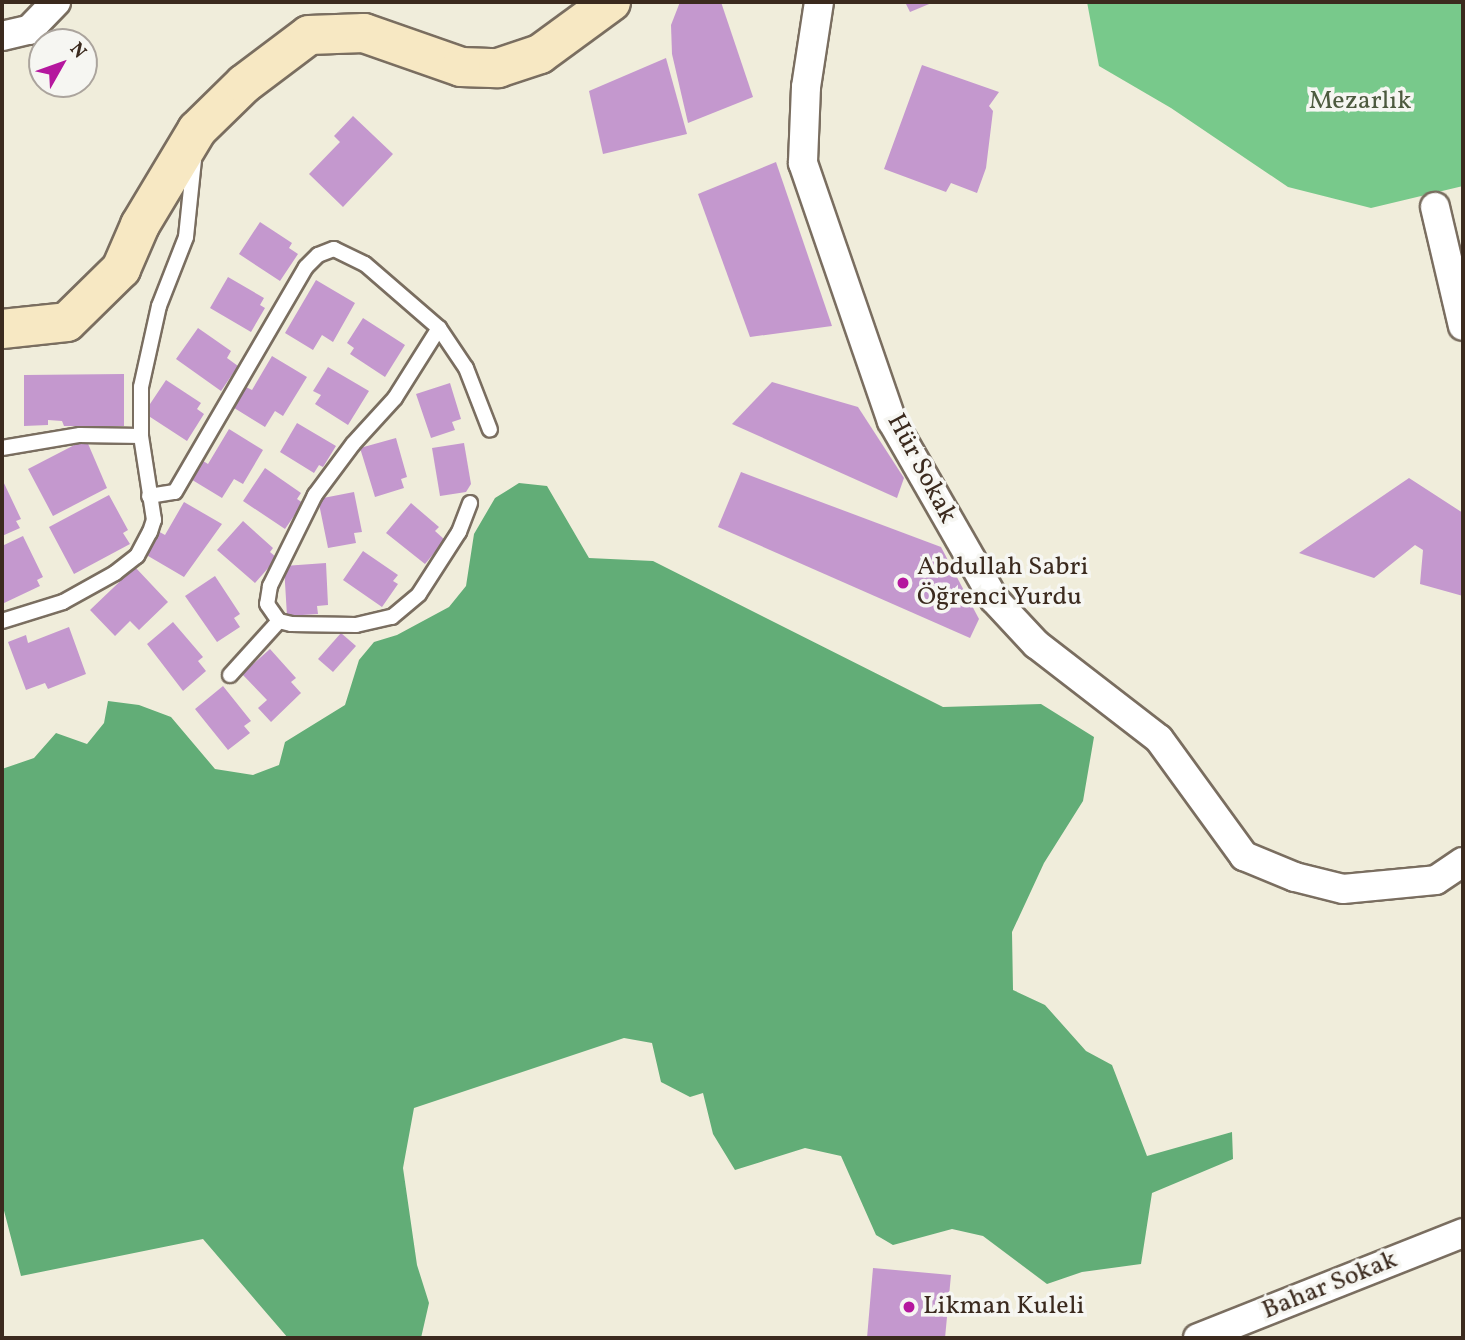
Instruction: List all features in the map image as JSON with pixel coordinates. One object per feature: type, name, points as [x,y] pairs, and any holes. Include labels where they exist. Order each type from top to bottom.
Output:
[{"type":"street","points":[[2,36],[29,30],[56,2]]},
{"type":"street","points":[[2,329],[67,322],[121,269],[140,225],[197,130],[244,84],[309,35],[364,33],[461,67],[498,68],[540,54],[611,2]]},
{"type":"street","name":"Hür Sokak","points":[[819,2],[806,87],[803,163],[892,421],[994,599],[1036,644],[1159,739],[1244,856],[1295,877],[1343,889],[1436,880],[1463,862]]},
{"type":"street","points":[[1435,207],[1463,326]]},
{"type":"street","name":"Bahar Sokak","points":[[1198,1338],[1463,1233]]},
{"type":"lane","points":[[2,621],[63,602],[137,556],[154,520],[141,436],[142,377],[159,306],[186,237],[197,130]]},
{"type":"lane","points":[[149,496],[174,492],[285,301],[318,255],[334,249],[352,255],[439,328],[466,369],[491,430]]},
{"type":"lane","points":[[279,621],[267,604],[270,586],[316,495],[353,444],[395,398],[439,328]]},
{"type":"lane","points":[[2,448],[80,435],[141,436]]},
{"type":"lane","points":[[279,621],[356,625],[392,617],[419,594],[459,531],[470,503]]},
{"type":"lane","points":[[230,675],[279,621]]},
{"type":"green space","name":"Mezarlık","points":[[1087,2],[1463,2],[1463,186],[1371,208],[1288,187],[1171,108],[1099,66]]},
{"type":"green space","points":[[519,483],[547,486],[589,558],[653,561],[943,707],[1041,704],[1094,737],[1083,801],[1044,863],[1012,932],[1013,990],[1045,1005],[1086,1051],[1112,1065],[1147,1156],[1232,1132],[1233,1159],[1152,1193],[1141,1264],[1082,1272],[1047,1284],[983,1236],[952,1229],[893,1245],[876,1235],[841,1156],[805,1148],[735,1170],[713,1134],[703,1093],[690,1097],[661,1082],[652,1043],[624,1038],[414,1108],[403,1168],[417,1265],[429,1303],[421,1338],[288,1338],[203,1239],[21,1276],[2,1203],[2,769],[34,758],[56,733],[87,744],[104,723],[108,701],[139,705],[171,717],[215,769],[253,775],[279,765],[285,742],[345,705],[359,660],[374,642],[397,635],[449,607],[466,586],[474,534],[495,498]]},
{"type":"building","points":[[680,2],[721,2],[753,97],[688,123],[672,54],[671,25]]},
{"type":"building","points":[[905,2],[934,2],[910,12]]},
{"type":"building","points":[[666,58],[687,134],[603,154],[589,91]]},
{"type":"building","points":[[922,65],[999,92],[989,106],[993,111],[986,168],[977,193],[951,183],[946,192],[884,169]]},
{"type":"building","points":[[353,116],[393,154],[343,207],[309,174],[340,142],[334,136]]},
{"type":"building","points":[[776,162],[832,326],[750,337],[698,194]]},
{"type":"building","points":[[260,222],[292,243],[289,248],[298,254],[280,281],[239,254]]},
{"type":"building","points":[[228,277],[264,298],[260,305],[265,308],[251,332],[210,308]]},
{"type":"building","points":[[316,280],[355,303],[333,342],[322,335],[313,350],[285,333]]},
{"type":"building","points":[[363,318],[405,345],[385,377],[350,354],[354,348],[347,343]]},
{"type":"building","points":[[198,328],[231,351],[227,358],[238,366],[221,391],[176,359]]},
{"type":"building","points":[[272,356],[307,377],[283,416],[275,411],[265,427],[231,406],[244,386],[252,390]]},
{"type":"building","points":[[328,367],[369,391],[348,425],[315,404],[321,395],[313,391]]},
{"type":"building","points":[[124,374],[124,426],[64,426],[62,421],[48,420],[48,425],[24,426],[24,375]]},
{"type":"building","points":[[166,380],[201,403],[197,409],[204,414],[187,441],[144,413]]},
{"type":"building","name":"Abdullah Sabri Öğrenci Yurdu","points":[[772,382],[858,407],[904,478],[897,498],[732,424]]},
{"type":"building","points":[[450,383],[461,419],[452,422],[455,430],[431,438],[416,394]]},
{"type":"building","points":[[297,423],[336,446],[323,467],[319,465],[314,473],[280,452]]},
{"type":"building","points":[[229,429],[263,450],[243,484],[234,479],[222,498],[189,478],[200,459],[208,464]]},
{"type":"building","points":[[396,438],[407,477],[401,479],[404,488],[375,497],[360,448]]},
{"type":"building","points":[[86,439],[107,488],[53,516],[28,469]]},
{"type":"building","points":[[464,443],[471,484],[466,492],[440,496],[432,448]]},
{"type":"building","points":[[265,468],[301,493],[297,499],[303,503],[285,529],[243,501]]},
{"type":"building","name":"Abdullah Sabri Öğrenci Yurdu","points":[[741,472],[941,547],[979,619],[970,638],[718,527]]},
{"type":"building","points":[[1409,478],[1463,513],[1463,596],[1420,584],[1423,550],[1415,545],[1374,578],[1299,553]]},
{"type":"building","points":[[2,479],[21,519],[16,521],[20,528],[2,536]]},
{"type":"building","points":[[354,492],[362,532],[354,533],[356,543],[328,548],[318,499]]},
{"type":"building","points":[[109,495],[128,530],[123,533],[130,544],[74,574],[49,527]]},
{"type":"building","points":[[184,502],[222,524],[184,577],[143,553],[156,530],[165,535]]},
{"type":"building","points":[[411,503],[439,527],[435,531],[445,540],[425,564],[386,533]]},
{"type":"building","points":[[243,521],[273,548],[270,552],[277,558],[255,583],[217,550]]},
{"type":"building","points":[[23,536],[43,577],[37,580],[40,586],[2,604],[2,546]]},
{"type":"building","points":[[363,551],[398,575],[393,581],[398,584],[382,607],[343,580]]},
{"type":"building","points":[[326,563],[328,605],[317,606],[318,614],[287,616],[284,566]]},
{"type":"building","points":[[135,567],[168,602],[139,630],[130,621],[115,636],[90,610]]},
{"type":"building","points":[[215,576],[240,614],[234,618],[240,627],[217,642],[185,596]]},
{"type":"building","points":[[173,622],[203,657],[198,661],[206,671],[183,691],[147,644]]},
{"type":"building","points":[[69,627],[86,674],[48,689],[45,683],[26,690],[8,642],[26,635],[28,643]]},
{"type":"building","points":[[341,633],[356,646],[333,672],[318,659]]},
{"type":"building","points":[[270,649],[296,678],[291,682],[301,693],[271,722],[258,708],[267,700],[242,674]]},
{"type":"building","points":[[223,686],[251,721],[244,726],[250,733],[228,750],[195,709]]},
{"type":"building","name":"Likman Kuleli","points":[[873,1268],[951,1275],[945,1338],[867,1338]]},
{"type":"place","name":"Abdullah Sabri Öğrenci Yurdu","points":[[903,583]]},
{"type":"place","name":"Likman Kuleli","points":[[909,1307]]}]
